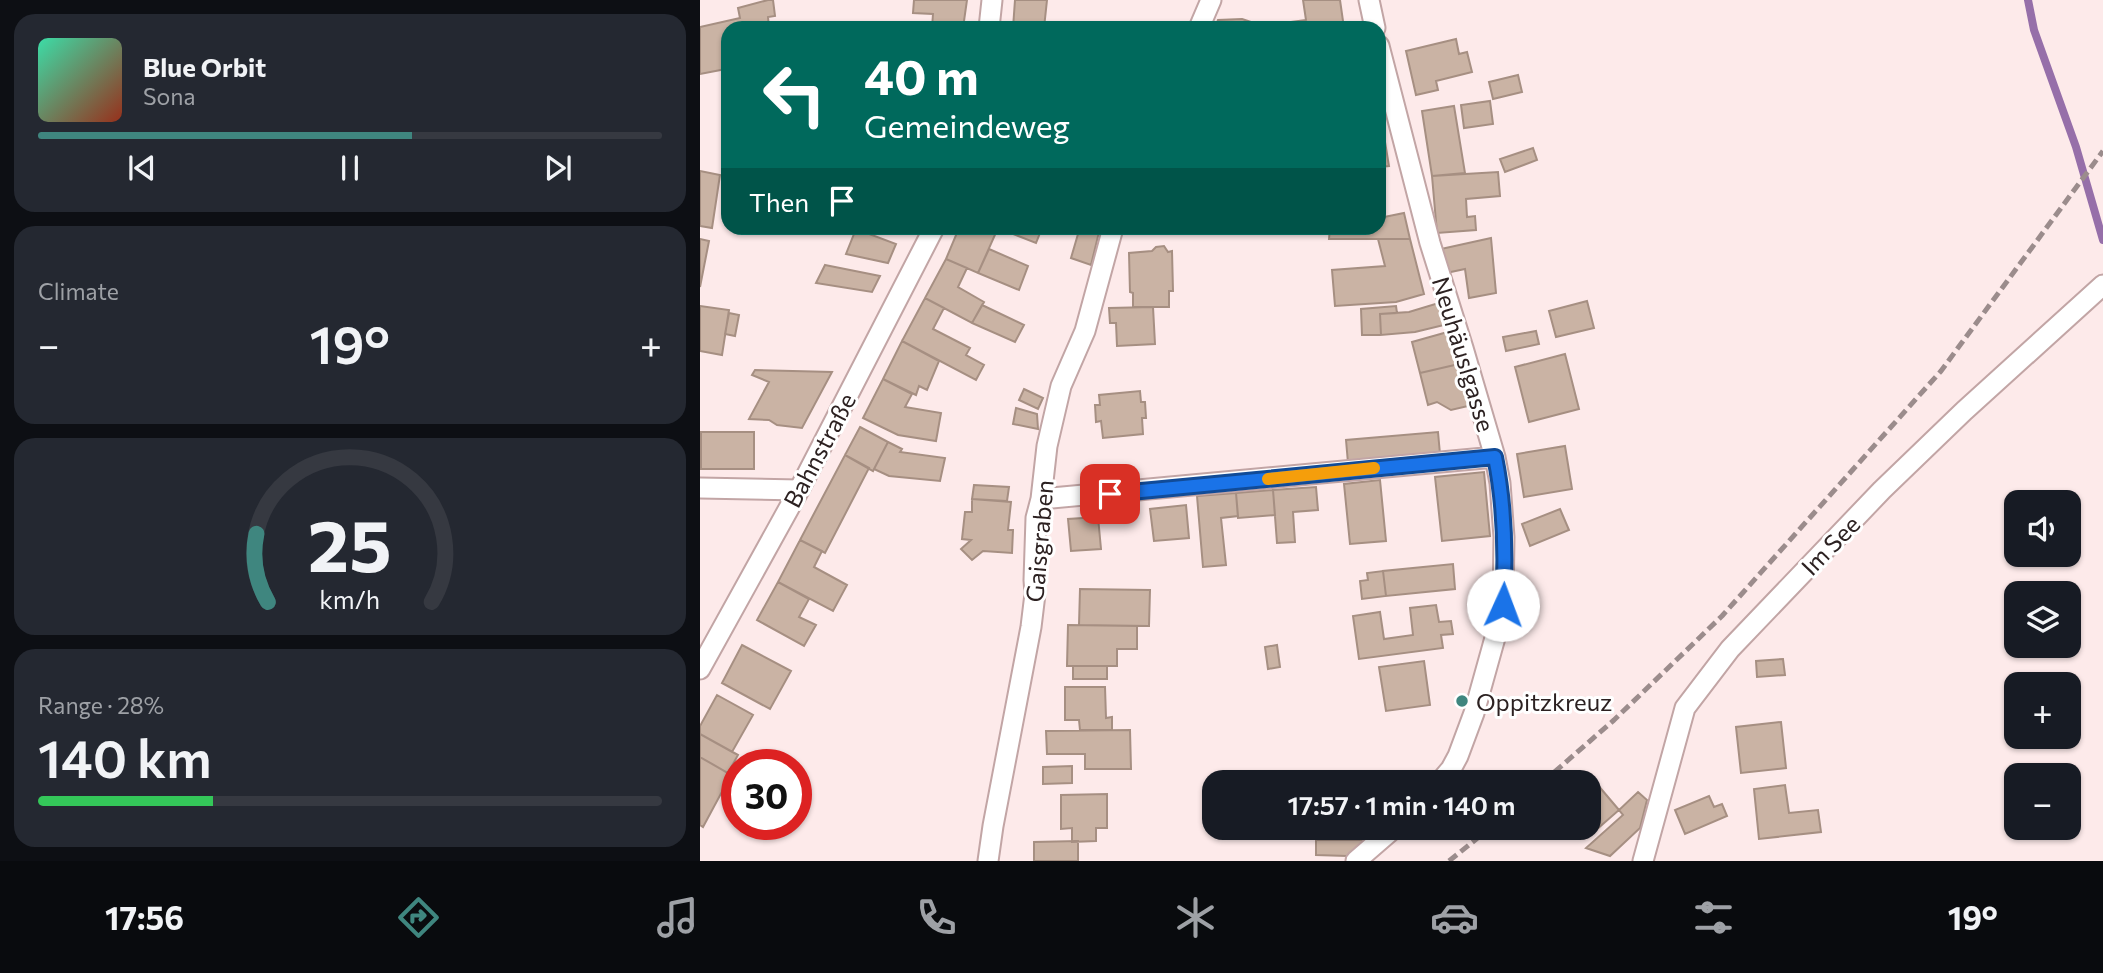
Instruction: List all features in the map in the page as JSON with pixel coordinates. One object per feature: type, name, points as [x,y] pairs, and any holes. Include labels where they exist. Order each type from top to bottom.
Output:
[{"type":"street","points":[[990,21],[992,0]]},
{"type":"street","points":[[1202,21],[1210,0]]},
{"type":"street","points":[[1369,0],[1374,21]]},
{"type":"street","name":"Neuhäuslgasse","points":[[1386,73],[1430,243],[1495,457],[1500,483],[1504,537],[1503,605],[1474,713],[1450,770]]},
{"type":"street","name":"Bahnstraße","points":[[700,669],[799,490],[930,235]]},
{"type":"street","name":"Gaisgraben","points":[[988,861],[1031,627],[1035,594],[1035,518],[1041,499],[1047,446],[1061,386],[1085,331],[1111,235]]},
{"type":"street","name":"Im See","points":[[1643,861],[1685,708],[1730,649],[1882,490],[1964,411],[2103,285]]},
{"type":"street","points":[[1041,499],[1495,457]]},
{"type":"street","points":[[700,488],[799,490]]},
{"type":"street","points":[[1356,861],[1380,840]]},
{"type":"building","points":[[773,0],[775,16],[768,17],[768,21],[727,21],[740,18],[738,8]]},
{"type":"building","points":[[914,0],[967,0],[964,21],[932,21],[933,14],[913,13]]},
{"type":"building","points":[[1015,0],[1047,0],[1045,21],[1014,21]]},
{"type":"building","points":[[1303,0],[1340,0],[1343,21],[1299,21],[1306,20]]},
{"type":"building","points":[[1242,19],[1248,21],[1218,21]]},
{"type":"building","points":[[721,22],[721,70],[700,74],[700,27]]},
{"type":"building","points":[[1456,39],[1459,54],[1467,52],[1472,72],[1436,81],[1438,90],[1416,95],[1406,51]]},
{"type":"building","points":[[1518,75],[1522,92],[1493,99],[1489,82]]},
{"type":"building","points":[[1490,101],[1493,124],[1464,128],[1461,105]]},
{"type":"building","points":[[1454,106],[1465,173],[1432,176],[1422,111]]},
{"type":"building","points":[[1533,148],[1537,160],[1505,172],[1500,159]]},
{"type":"building","points":[[700,171],[720,175],[712,228],[700,226]]},
{"type":"building","points":[[1498,172],[1500,196],[1466,199],[1467,217],[1475,216],[1476,230],[1437,233],[1432,176]]},
{"type":"building","points":[[1404,213],[1410,239],[1329,239],[1329,235],[1386,235],[1386,217]]},
{"type":"building","points":[[854,235],[872,235],[896,244],[888,263],[846,254]]},
{"type":"building","points":[[956,235],[995,235],[978,273],[946,259]]},
{"type":"building","points":[[1016,235],[1039,235],[1036,243]]},
{"type":"building","points":[[1078,235],[1098,235],[1091,265],[1071,258]]},
{"type":"building","points":[[1491,238],[1496,293],[1469,298],[1465,269],[1446,273],[1441,249]]},
{"type":"building","points":[[700,239],[709,241],[700,287]]},
{"type":"building","points":[[1378,239],[1410,239],[1424,294],[1396,302],[1335,306],[1332,270],[1385,266]]},
{"type":"building","points":[[1164,246],[1168,252],[1172,251],[1173,291],[1169,291],[1169,307],[1133,307],[1129,253],[1152,251],[1156,247]]},
{"type":"building","points":[[989,249],[1028,266],[1019,290],[978,273]]},
{"type":"building","points":[[946,259],[967,268],[958,287],[984,302],[972,323],[925,298]]},
{"type":"building","points":[[825,265],[880,276],[872,292],[816,283]]},
{"type":"building","points":[[925,298],[944,308],[933,329],[970,348],[966,355],[984,365],[976,380],[902,341]]},
{"type":"building","points":[[1587,301],[1594,328],[1556,337],[1549,311]]},
{"type":"building","points":[[1442,302],[1448,324],[1415,332],[1381,335],[1380,314],[1409,312]]},
{"type":"building","points":[[982,305],[1024,325],[1015,342],[972,323]]},
{"type":"building","points":[[700,306],[729,310],[722,355],[700,351]]},
{"type":"building","points":[[1396,306],[1397,313],[1380,314],[1381,335],[1362,335],[1361,309]]},
{"type":"building","points":[[1153,307],[1155,344],[1117,346],[1116,323],[1110,323],[1109,308]]},
{"type":"building","points":[[729,313],[739,315],[735,336],[725,334]]},
{"type":"building","points":[[1451,331],[1459,364],[1420,373],[1412,342]]},
{"type":"building","points":[[1536,331],[1539,344],[1506,351],[1503,337]]},
{"type":"building","points":[[902,341],[939,361],[927,390],[919,386],[916,395],[883,379]]},
{"type":"building","points":[[1565,354],[1579,409],[1529,422],[1515,367]]},
{"type":"building","points":[[1459,364],[1468,406],[1451,410],[1437,402],[1428,405],[1420,373]]},
{"type":"building","points":[[755,370],[832,372],[802,428],[777,425],[769,420],[749,419],[769,382],[752,375]]},
{"type":"building","points":[[883,379],[912,394],[905,407],[941,413],[936,441],[898,435],[863,418]]},
{"type":"building","points":[[1024,389],[1043,398],[1038,409],[1019,400]]},
{"type":"building","points":[[1140,391],[1141,402],[1145,402],[1143,434],[1103,438],[1101,421],[1096,422],[1095,405],[1100,405],[1099,395]]},
{"type":"building","points":[[1016,408],[1037,414],[1038,429],[1013,424]]},
{"type":"building","points":[[860,427],[888,442],[873,471],[845,455]]},
{"type":"building","points":[[701,432],[754,432],[754,469],[701,469]]},
{"type":"building","points":[[1438,432],[1440,454],[1348,463],[1346,440]]},
{"type":"building","points":[[888,442],[902,449],[900,452],[945,458],[940,481],[889,476],[874,469]]},
{"type":"building","points":[[1565,446],[1572,489],[1524,497],[1517,454]]},
{"type":"building","points":[[845,455],[869,468],[825,553],[800,540]]},
{"type":"building","points":[[1484,472],[1490,536],[1442,541],[1435,477]]},
{"type":"building","points":[[1380,480],[1386,541],[1350,544],[1344,484]]},
{"type":"building","points":[[974,485],[1009,487],[1007,501],[972,499]]},
{"type":"building","points":[[1316,487],[1318,510],[1293,512],[1295,542],[1277,543],[1273,490]]},
{"type":"building","points":[[1273,490],[1275,515],[1238,518],[1236,493]]},
{"type":"building","points":[[1236,493],[1238,516],[1221,518],[1226,565],[1203,567],[1197,496]]},
{"type":"building","points":[[972,499],[1011,502],[1008,530],[1013,530],[1012,553],[983,551],[972,560],[961,549],[971,540],[962,539],[965,512],[972,512]]},
{"type":"building","points":[[1186,505],[1189,538],[1154,541],[1150,509]]},
{"type":"building","points":[[1560,509],[1569,530],[1530,546],[1522,524]]},
{"type":"building","points":[[1098,517],[1101,549],[1071,551],[1068,519]]},
{"type":"building","points":[[800,540],[822,551],[814,567],[847,585],[833,611],[778,582]]},
{"type":"building","points":[[1453,564],[1455,589],[1386,596],[1383,571]]},
{"type":"building","points":[[1383,571],[1386,596],[1362,599],[1360,581],[1368,580],[1367,573]]},
{"type":"building","points":[[778,582],[809,599],[799,617],[816,625],[804,646],[757,620]]},
{"type":"building","points":[[1080,589],[1150,590],[1149,626],[1079,625]]},
{"type":"building","points":[[1436,605],[1439,622],[1451,621],[1453,634],[1441,635],[1443,648],[1359,659],[1353,616],[1380,612],[1384,639],[1413,635],[1410,608]]},
{"type":"building","points":[[1068,625],[1137,626],[1137,649],[1117,649],[1117,666],[1067,666]]},
{"type":"building","points":[[742,645],[791,671],[770,709],[722,683]]},
{"type":"building","points":[[1277,645],[1280,667],[1268,669],[1265,647]]},
{"type":"building","points":[[1783,659],[1785,675],[1757,677],[1756,661]]},
{"type":"building","points":[[1424,661],[1430,705],[1386,711],[1379,667]]},
{"type":"building","points":[[1073,666],[1107,666],[1107,679],[1073,679]]},
{"type":"building","points":[[1065,687],[1105,687],[1106,718],[1112,717],[1112,730],[1080,730],[1079,720],[1065,720]]},
{"type":"building","points":[[717,695],[753,715],[734,749],[727,749],[700,734],[700,726]]},
{"type":"building","points":[[1781,722],[1786,768],[1741,773],[1736,727]]},
{"type":"building","points":[[1130,730],[1131,769],[1085,769],[1085,754],[1047,754],[1046,731]]},
{"type":"building","points":[[700,734],[727,749],[721,749],[721,769],[700,757]]},
{"type":"building","points":[[700,757],[721,769],[721,794],[703,827],[700,825]]},
{"type":"building","points":[[1072,766],[1072,783],[1043,784],[1043,767]]},
{"type":"building","points":[[1785,785],[1789,813],[1818,810],[1821,832],[1759,839],[1754,789]]},
{"type":"building","points":[[1601,789],[1619,810],[1601,826]]},
{"type":"building","points":[[1638,792],[1647,800],[1640,828],[1610,856],[1586,848],[1595,840],[1601,840],[1601,835],[1623,815],[1619,810]]},
{"type":"building","points":[[1107,794],[1107,828],[1096,828],[1096,841],[1072,842],[1072,828],[1061,829],[1061,795]]},
{"type":"building","points":[[1709,796],[1714,807],[1722,804],[1727,816],[1685,834],[1675,810]]},
{"type":"building","points":[[1316,840],[1366,840],[1347,856],[1316,855]]},
{"type":"building","points":[[1078,841],[1078,861],[1034,861],[1034,842]]},
{"type":"waterway","points":[[2028,0],[2034,30],[2076,147],[2103,240]]},
{"type":"railway","points":[[1557,770],[1614,720],[1722,616],[1941,371],[2103,151]]},
{"type":"railway","points":[[1449,861],[1475,840]]},
{"type":"slow traffic","points":[[1268,479],[1374,468]]},
{"type":"place","name":"Oppitzkreuz","points":[[1462,701]]},
{"type":"route","points":[[1110,494],[1495,457],[1504,537],[1503,605]]}]
